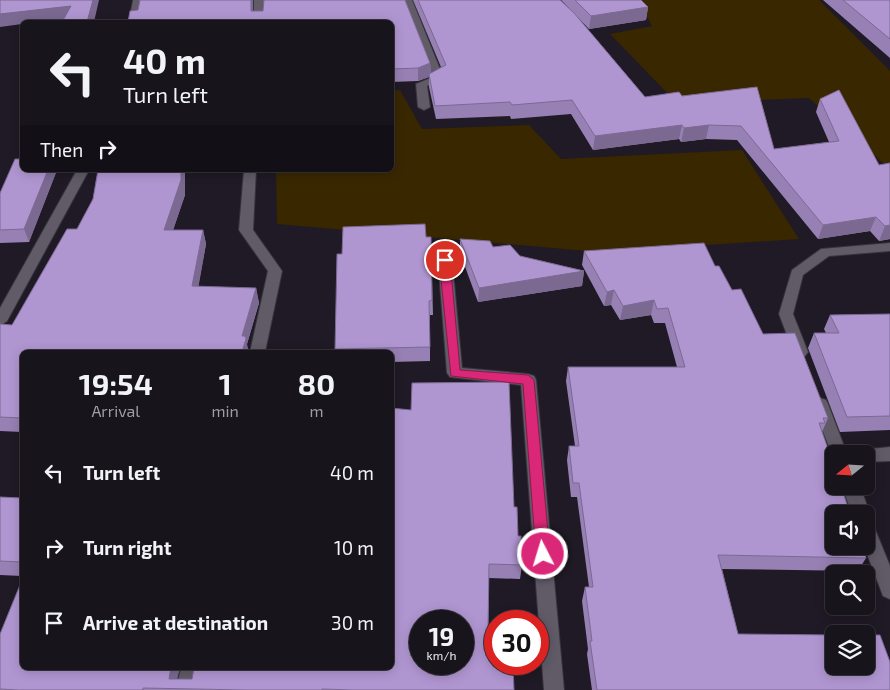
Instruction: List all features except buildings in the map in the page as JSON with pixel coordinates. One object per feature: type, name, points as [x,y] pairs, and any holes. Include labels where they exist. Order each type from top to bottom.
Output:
[{"type":"street","points":[[134,20],[138,0]]},
{"type":"street","points":[[258,0],[258,20]]},
{"type":"street","points":[[407,0],[439,79],[421,84],[424,107]]},
{"type":"street","points":[[0,321],[82,172]]},
{"type":"street","points":[[250,172],[246,230],[275,271],[258,350]]},
{"type":"street","points":[[807,370],[786,314],[796,272],[826,252],[890,247]]},
{"type":"street","points":[[445,260],[455,373],[528,380],[554,690]]},
{"type":"street","points":[[814,388],[835,445]]},
{"type":"street","points":[[875,455],[890,454]]},
{"type":"street","points":[[875,551],[890,590]]},
{"type":"street","points":[[186,690],[190,670]]},
{"type":"shaded area","points":[[638,0],[819,0],[890,71],[890,169],[809,98],[677,103],[610,34],[652,26]]},
{"type":"shaded area","points":[[400,90],[422,129],[529,125],[561,159],[742,150],[799,239],[599,252],[277,224],[276,172],[394,172],[394,91]]},
{"type":"route","points":[[445,260],[455,373],[528,380],[543,554]]}]
